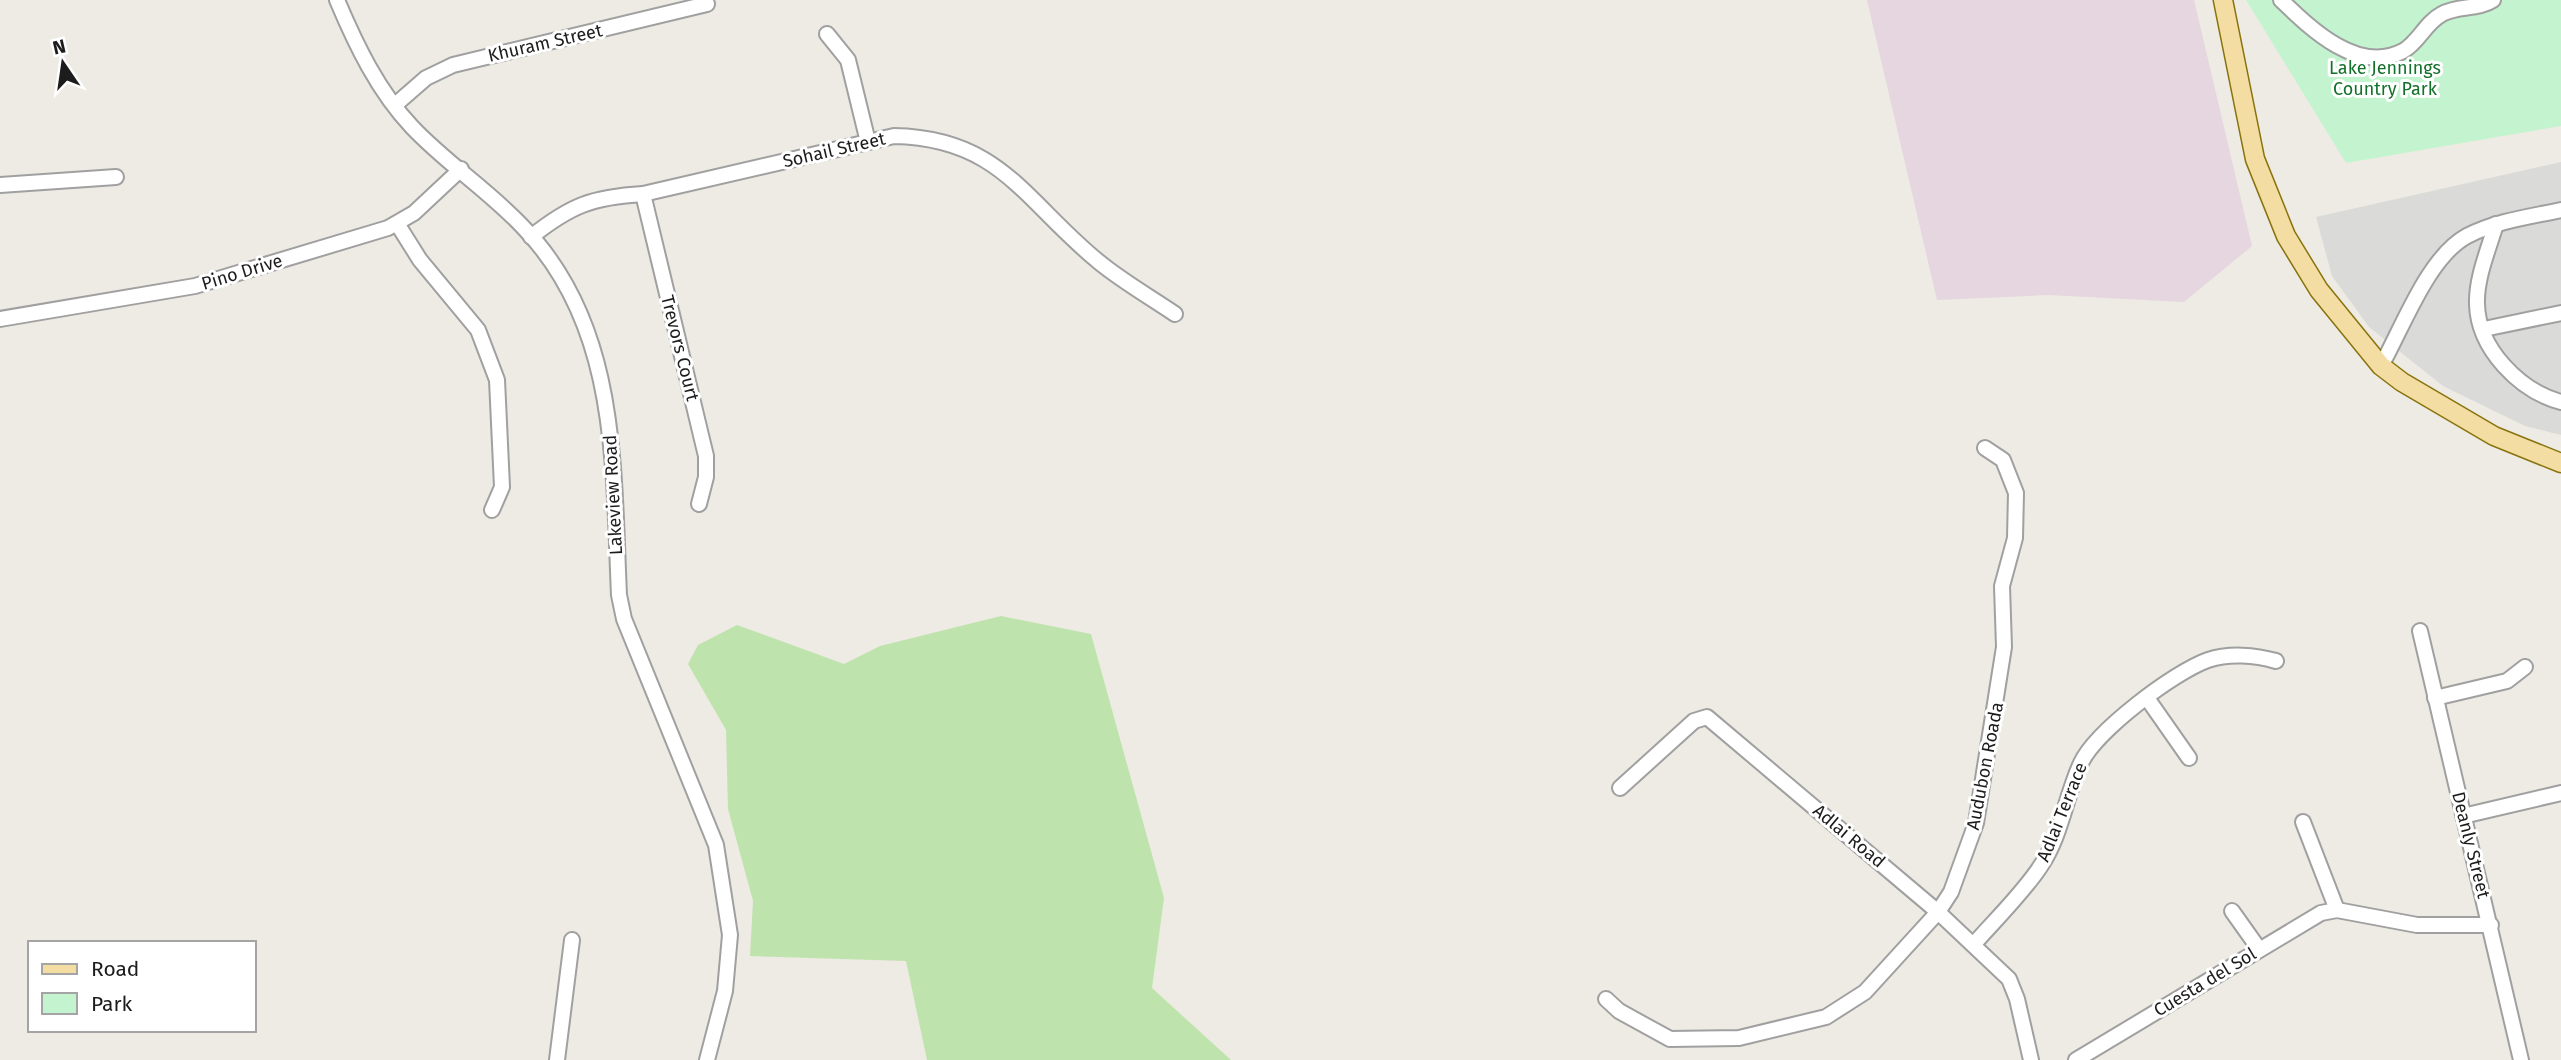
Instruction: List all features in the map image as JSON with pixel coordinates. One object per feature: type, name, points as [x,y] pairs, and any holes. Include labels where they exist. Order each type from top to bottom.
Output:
[{"type":"main road","points":[[2223,0],[2255,159],[2286,236],[2319,290],[2381,366],[2470,424],[2518,447],[2561,463]]},
{"type":"street","name":"Lakeview Road","points":[[337,0],[367,65],[395,105],[412,127],[461,169],[531,237],[555,265],[586,328],[605,387],[611,438],[619,595],[624,620],[716,845],[730,935],[724,990],[707,1060]]},
{"type":"street","points":[[2281,0],[2313,32],[2341,49],[2363,55],[2388,55],[2412,45],[2440,14],[2493,0]]},
{"type":"street","name":"Khuram Street","points":[[395,105],[426,78],[453,65],[706,4]]},
{"type":"street","points":[[827,34],[848,60],[868,142]]},
{"type":"street","name":"Sohail Street","points":[[531,237],[560,214],[581,203],[605,197],[643,194],[894,136],[917,136],[945,141],[978,153],[1006,174],[1099,262],[1175,314]]},
{"type":"street","name":"Pino Drive","points":[[0,319],[195,286],[398,225],[461,169]]},
{"type":"street","points":[[0,185],[116,177]]},
{"type":"street","name":"Trevors Court","points":[[643,194],[706,456],[706,477],[699,503]]},
{"type":"street","points":[[2381,366],[2437,262],[2465,237],[2496,224],[2561,210]]},
{"type":"street","points":[[2496,224],[2476,304],[2484,329],[2503,366],[2529,387],[2547,398],[2561,402]]},
{"type":"street","points":[[398,225],[420,260],[478,330],[497,380],[502,487],[492,510]]},
{"type":"street","points":[[2484,329],[2561,313]]},
{"type":"street","name":"Audubon Roada","points":[[1606,999],[1619,1011],[1670,1039],[1739,1038],[1826,1017],[1865,992],[1938,912],[1951,892],[1976,823],[2004,647],[2002,586],[2015,538],[2016,493],[2003,460],[1985,448]]},
{"type":"street","name":"Deanly Street","points":[[2420,631],[2521,1060]]},
{"type":"street","name":"Adlai Terrace","points":[[1974,944],[2040,867],[2055,840],[2081,762],[2093,743],[2147,698],[2209,660],[2233,656],[2263,657],[2276,661]]},
{"type":"street","points":[[2435,698],[2507,681],[2525,667]]},
{"type":"street","points":[[2147,698],[2189,758]]},
{"type":"street","name":"Adlai Road","points":[[1620,788],[1694,721],[1707,718],[1938,912],[2009,979],[2031,1060]]},
{"type":"street","points":[[2463,816],[2561,793]]},
{"type":"street","points":[[2302,822],[2337,910],[2417,925],[2491,925]]},
{"type":"street","name":"Cuesta del Sol","points":[[2076,1060],[2321,913],[2337,910]]},
{"type":"street","points":[[2232,911],[2259,949]]},
{"type":"street","points":[[557,1060],[572,940]]},
{"type":"shaded area","points":[[1867,0],[2194,0],[2252,246],[2184,302],[2048,295],[1937,300]]},
{"type":"shaded area","points":[[2561,162],[2561,435],[2525,426],[2443,386],[2369,327],[2332,276],[2316,217]]},
{"type":"green space","name":"Lake Jennings Country Park","points":[[2246,0],[2561,0],[2561,126],[2346,163]]},
{"type":"green space","points":[[1001,616],[1091,634],[1164,898],[1152,988],[1231,1060],[927,1060],[906,961],[750,956],[753,901],[728,809],[726,730],[688,664],[698,645],[737,625],[844,664],[880,646]]}]
